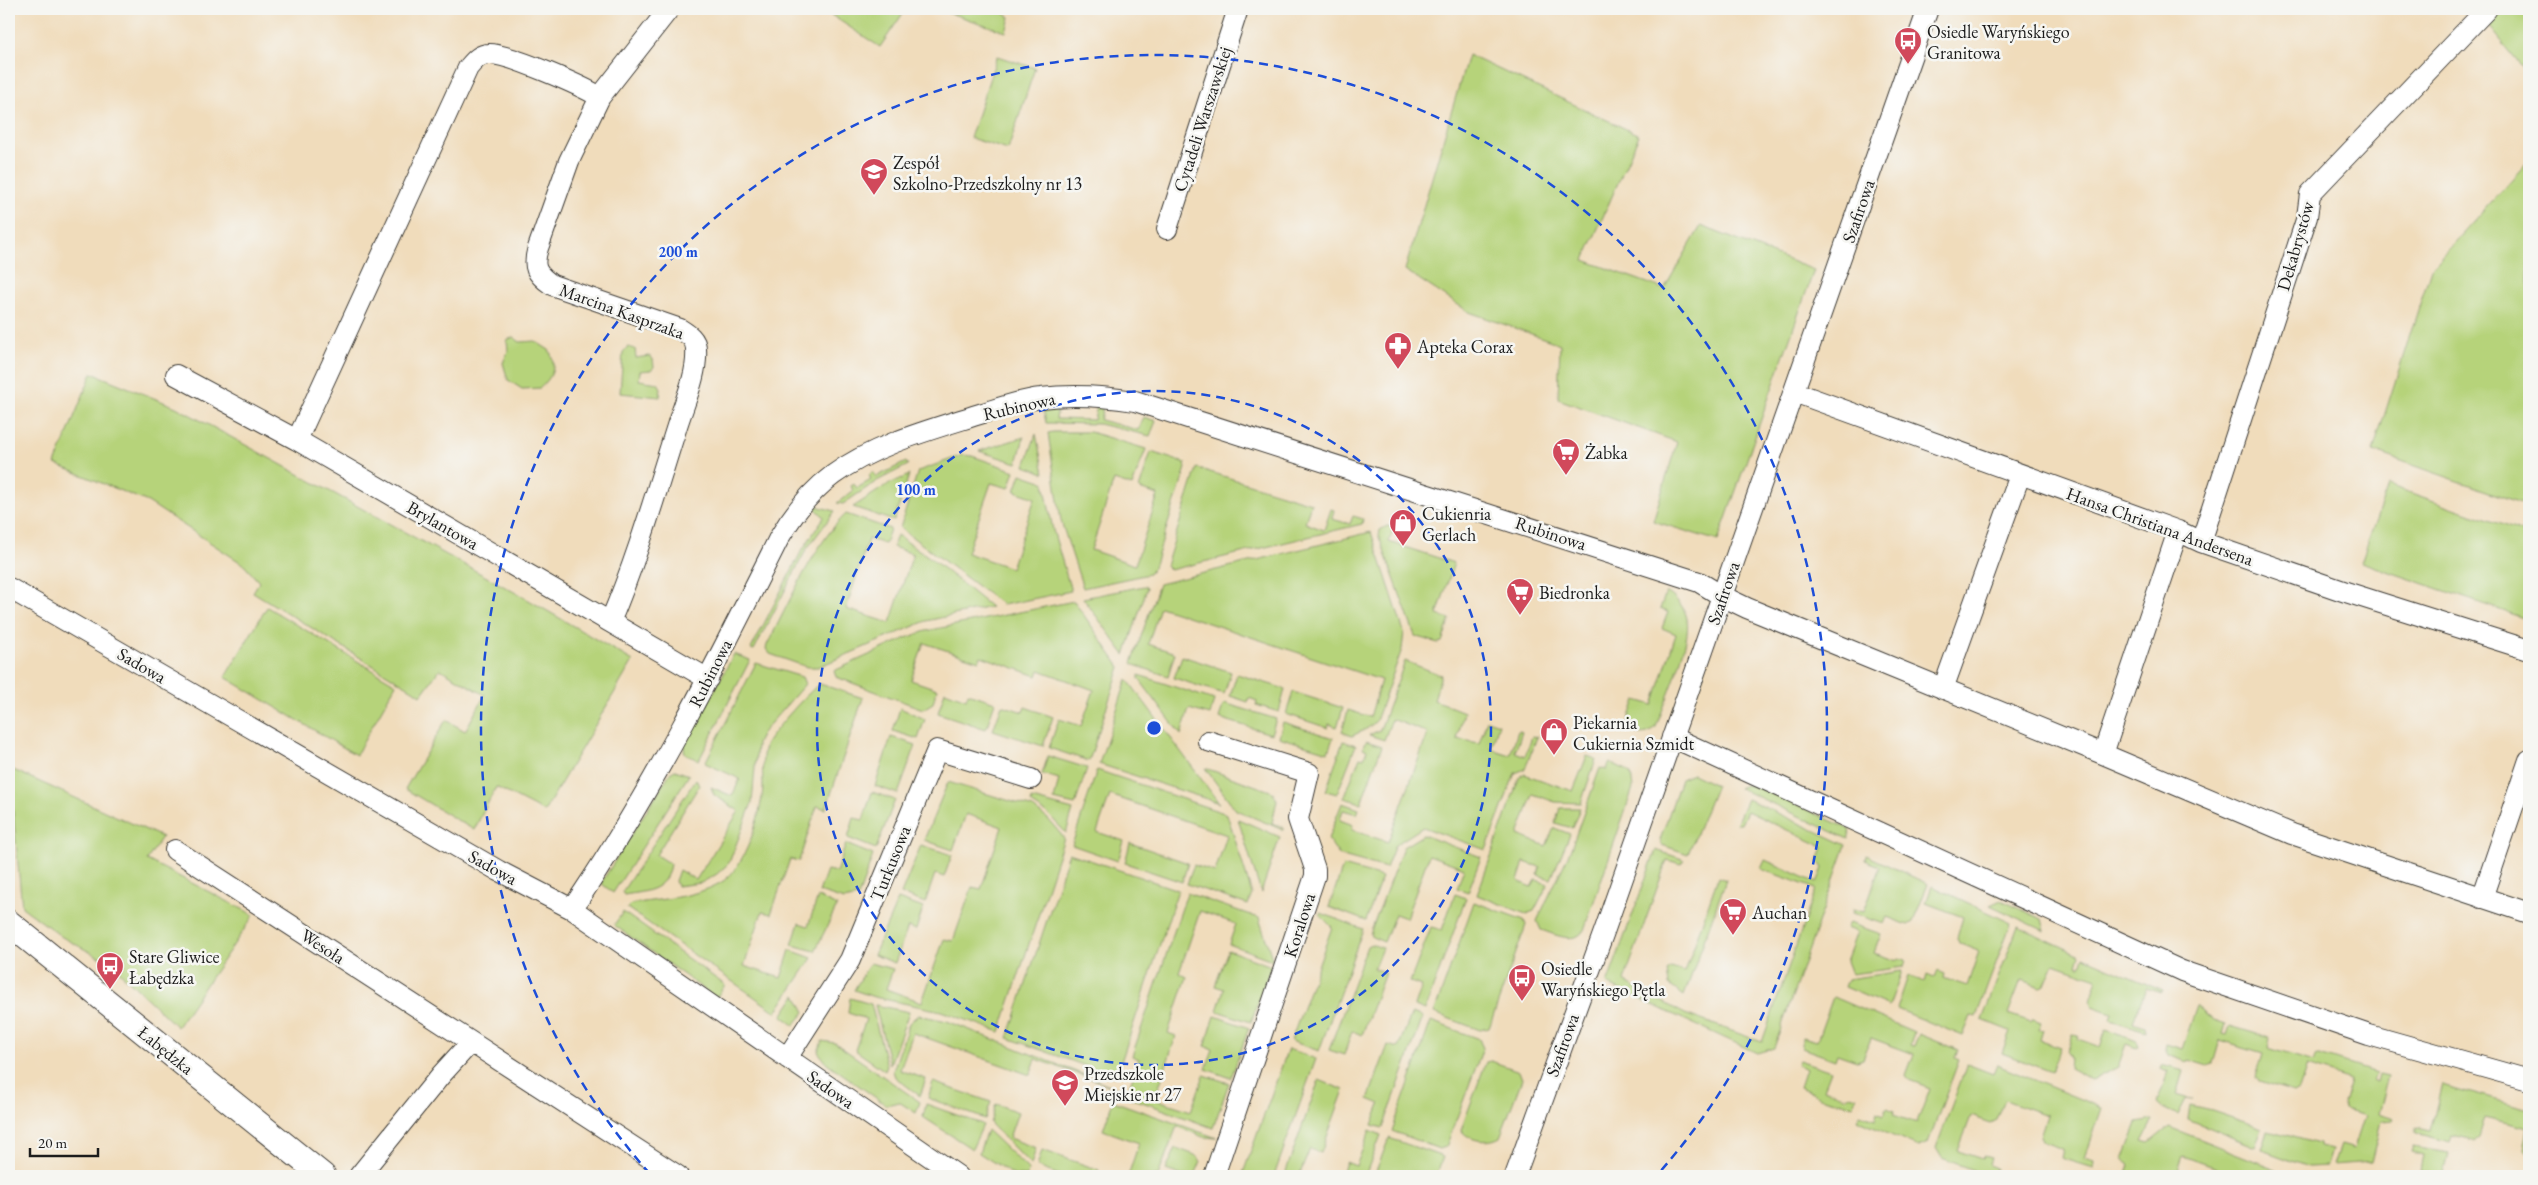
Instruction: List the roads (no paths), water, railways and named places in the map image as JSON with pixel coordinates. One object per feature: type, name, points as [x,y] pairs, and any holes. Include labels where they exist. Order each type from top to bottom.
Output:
[{"type":"street","name":"Marcina Kasprzaka","points":[[610,622],[627,583],[662,476],[693,374],[696,346],[691,335],[680,329],[552,286],[535,271],[533,262],[569,161],[600,97],[669,9]]},
{"type":"street","name":"Cytadeli Warszawskiej","points":[[1167,229],[1238,9]]},
{"type":"street","name":"Szafirowa","points":[[1515,1176],[1722,596],[1928,9]]},
{"type":"street","name":"Dekabrystów","points":[[2201,542],[2307,217],[2310,194],[2486,9]]},
{"type":"street","points":[[296,440],[464,77],[477,57],[490,53],[528,64],[600,97]]},
{"type":"street","name":"Brylantowa","points":[[176,375],[296,440],[708,679]]},
{"type":"street","name":"Hansa Christiana Andersena","points":[[1794,392],[2178,531],[2201,542],[2346,592],[2529,650]]},
{"type":"street","name":"Rubinowa","points":[[572,908],[667,754],[708,679],[778,538],[792,516],[831,476],[854,461],[901,441],[961,420],[1039,398],[1077,395],[1135,401],[1699,582],[1722,596],[2292,834],[2529,913]]},
{"type":"street","points":[[1943,689],[2020,475]]},
{"type":"street","points":[[2103,754],[2178,531]]},
{"type":"street","name":"Sadowa","points":[[9,588],[490,866],[572,908],[958,1176]]},
{"type":"street","points":[[1672,737],[2182,971],[2369,1035],[2529,1080]]},
{"type":"street","name":"Koralowa","points":[[1208,741],[1309,773],[1298,820],[1315,873],[1214,1176]]},
{"type":"street","name":"Turkusowa","points":[[787,1058],[850,960],[937,750],[1031,779]]},
{"type":"street","points":[[2482,898],[2529,760]]},
{"type":"street","name":"Wesoła","points":[[176,850],[678,1176]]},
{"type":"street","name":"Łabędzka","points":[[9,923],[323,1176]]},
{"type":"street","points":[[359,1176],[441,1075],[472,1042]]},
{"type":"place","name":"Osiedle Waryńskiego Granitowa","points":[[1908,65]]},
{"type":"place","name":"Zespół Szkolno-Przedszkolny nr 13","points":[[874,196]]},
{"type":"place","name":"Apteka Corax","points":[[1398,370]]},
{"type":"place","name":"Żabka","points":[[1566,476]]},
{"type":"place","name":"Cukienria Gerlach","points":[[1403,547]]},
{"type":"place","name":"Biedronka","points":[[1520,616]]},
{"type":"place","name":"Piekarnia Cukiernia Szmidt","points":[[1554,756]]},
{"type":"place","name":"Auchan","points":[[1733,936]]},
{"type":"place","name":"Stare Gliwice Łabędzka","points":[[110,990]]},
{"type":"place","name":"Osiedle Waryńskiego Pętla","points":[[1522,1002]]},
{"type":"place","name":"Przedszkole Miejskie nr 27","points":[[1065,1107]]}]
